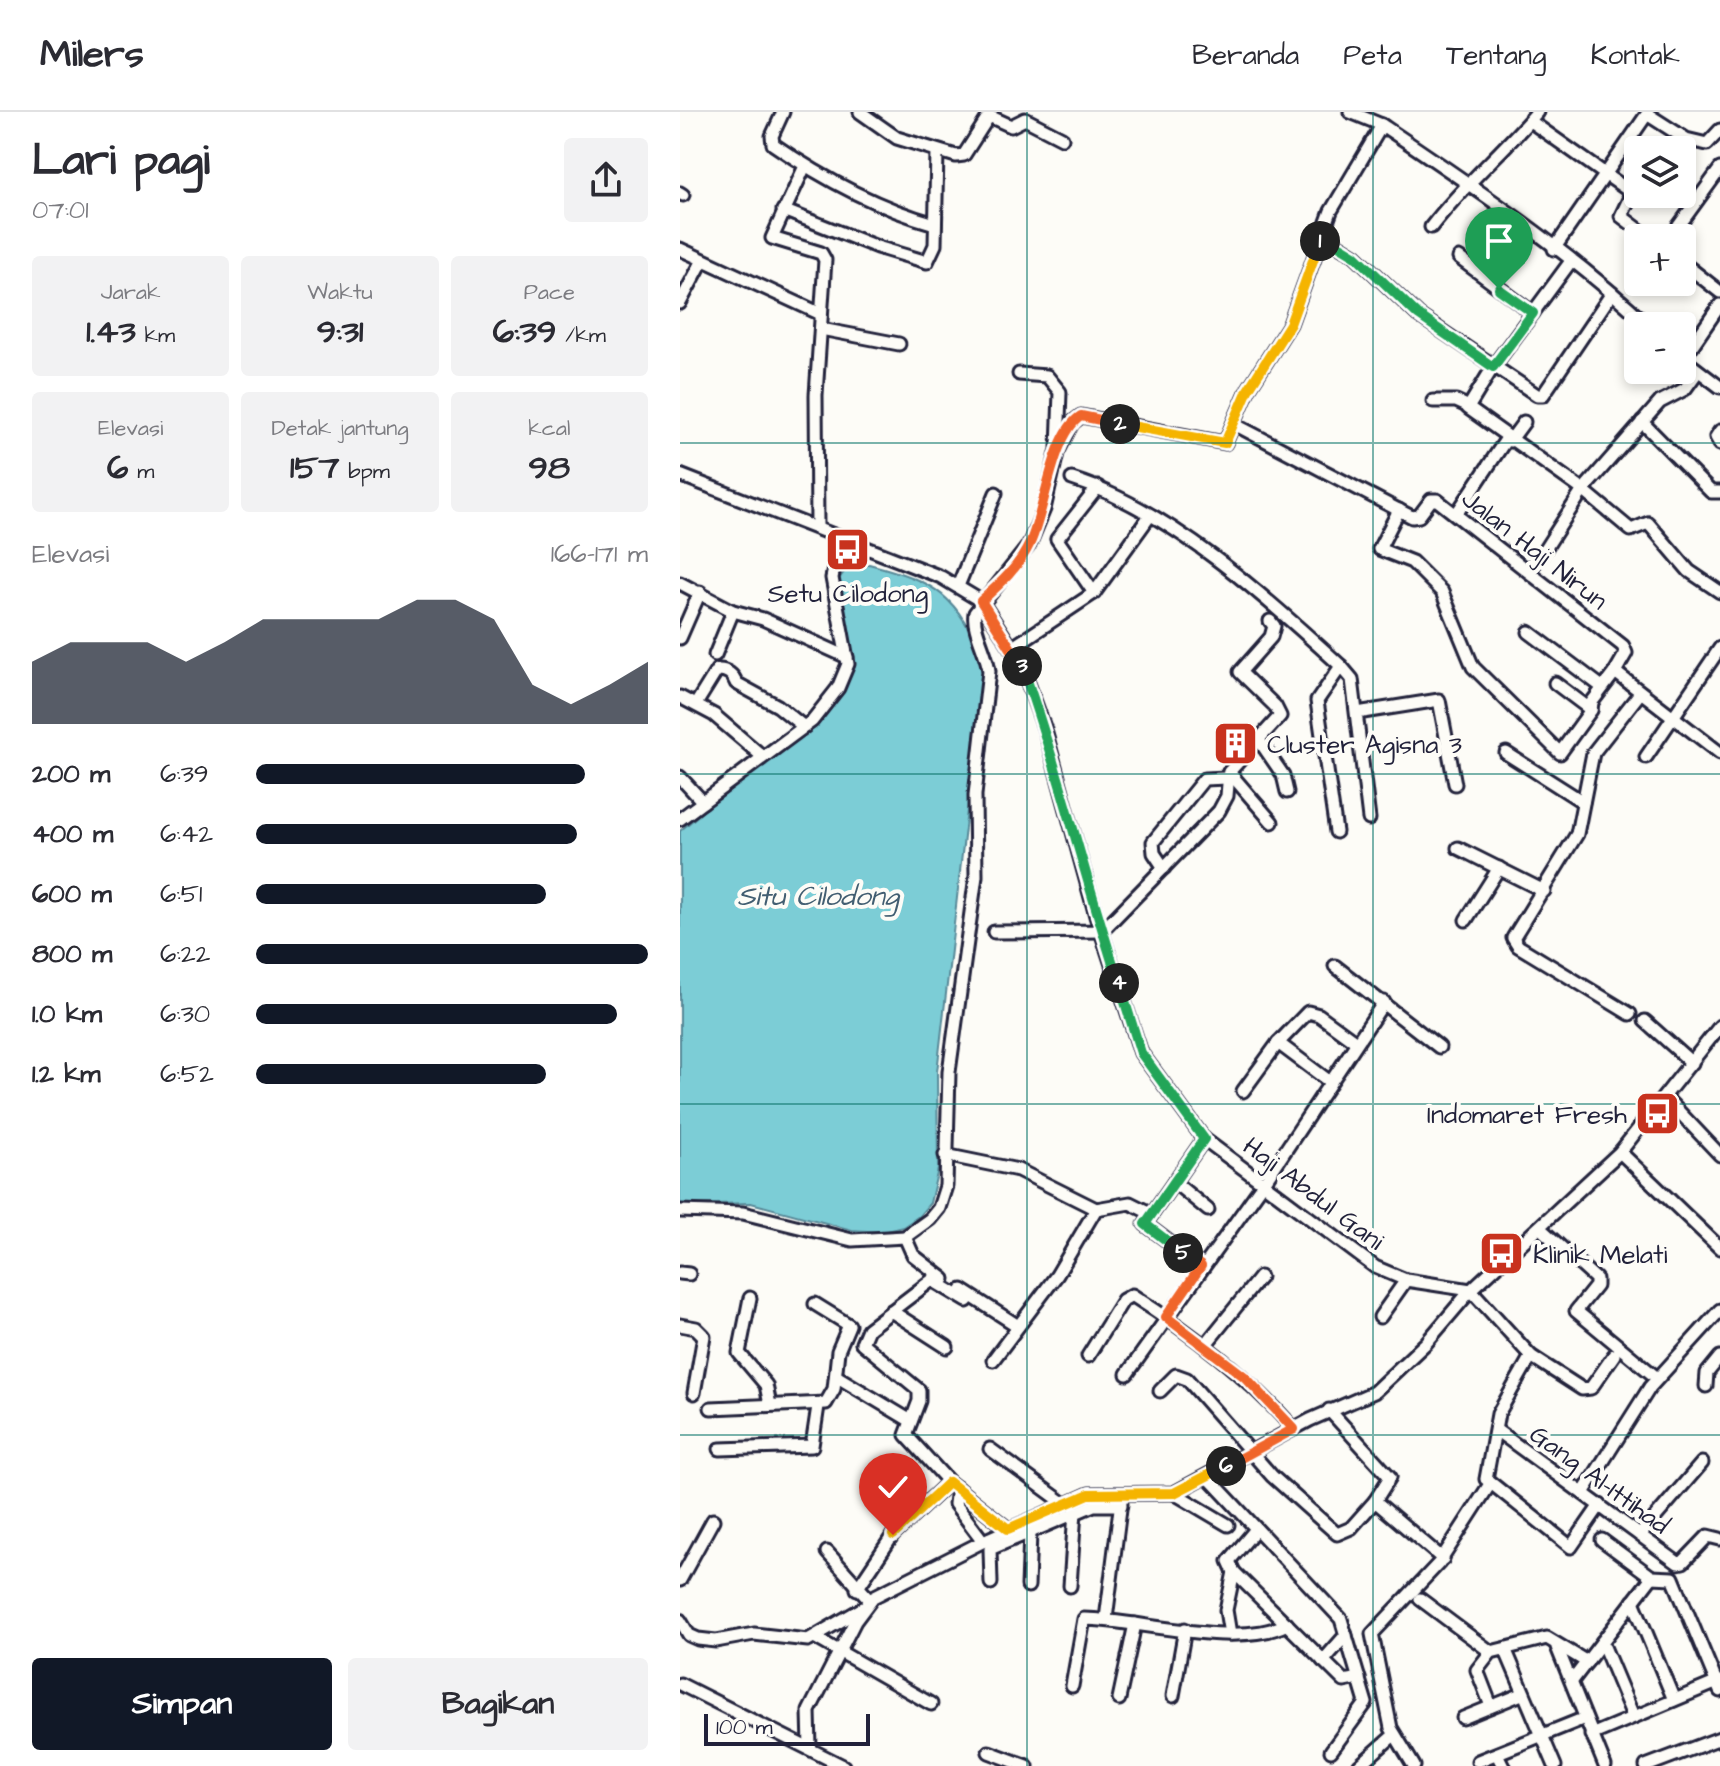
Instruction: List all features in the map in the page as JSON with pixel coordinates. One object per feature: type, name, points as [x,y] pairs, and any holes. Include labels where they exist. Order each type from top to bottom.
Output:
[{"type":"street","points":[[783,112],[772,136],[773,144],[805,166],[896,213],[935,224]]},
{"type":"street","points":[[860,112],[877,117],[897,138],[937,152],[964,155],[989,116],[1011,126],[1025,119],[1062,138]]},
{"type":"street","points":[[1350,112],[1382,125],[1469,183],[1633,312]]},
{"type":"street","points":[[1554,249],[1646,113],[1697,144],[1707,144],[1720,130]]},
{"type":"street","points":[[1431,227],[1533,116],[1604,175],[1633,194],[1621,215],[1632,224]]},
{"type":"street","points":[[1057,453],[1072,423],[1081,416],[1222,445],[1264,362],[1290,324],[1331,211],[1382,125]]},
{"type":"street","points":[[783,210],[877,247],[927,262],[935,245],[937,152]]},
{"type":"street","points":[[805,166],[772,238],[824,255],[815,311],[821,329],[816,395],[817,527]]},
{"type":"street","points":[[1680,224],[1720,169]]},
{"type":"street","points":[[1322,235],[1355,255],[1418,315],[1529,392],[1543,395],[1612,293]]},
{"type":"street","points":[[680,249],[815,311]]},
{"type":"street","points":[[1459,258],[1533,313]]},
{"type":"street","points":[[680,303],[703,260]]},
{"type":"street","points":[[1467,406],[1571,261]]},
{"type":"street","points":[[1696,273],[1720,292]]},
{"type":"street","points":[[1696,339],[1720,305]]},
{"type":"street","points":[[821,329],[899,344]]},
{"type":"street","points":[[1528,570],[1538,560],[1583,490],[1660,402],[1685,389],[1698,371],[1720,387]]},
{"type":"street","points":[[680,1211],[743,1213],[852,1240],[905,1237],[939,1208],[946,1186],[945,1155],[955,1015],[976,876],[975,795],[989,671],[987,654],[973,620],[981,601],[1017,564],[1029,545],[1044,509],[1057,453],[1060,392],[1047,376],[1019,374]]},
{"type":"street","points":[[1433,401],[1456,401],[1467,406],[1583,490],[1631,530],[1648,523],[1689,571],[1718,587]]},
{"type":"street","points":[[1457,513],[1524,422]]},
{"type":"street","points":[[1642,422],[1711,492],[1720,492]]},
{"type":"street","points":[[1234,424],[1399,510],[1379,549],[1412,562],[1442,592],[1473,667],[1560,753],[1615,672],[1720,753]]},
{"type":"street","points":[[1720,431],[1716,437],[1720,444]]},
{"type":"street","name":"Haji Abdul Gani","points":[[680,475],[817,527],[958,586],[981,601],[1013,647],[1045,730],[1102,931],[1141,1053],[1204,1139],[1375,1267],[1406,1280],[1471,1290]]},
{"type":"street","points":[[1072,479],[1126,499],[1210,555],[1341,666],[1352,679],[1369,819]]},
{"type":"street","points":[[1094,593],[1057,539],[1098,487]]},
{"type":"street","points":[[958,586],[996,493]]},
{"type":"street","name":"Jalan Haji Nirun","points":[[1399,510],[1415,518],[1434,499],[1457,513],[1623,646],[1626,653],[1615,672]]},
{"type":"street","points":[[1013,647],[1094,593],[1149,517]]},
{"type":"street","points":[[680,819],[804,727],[838,688],[848,664],[832,578],[840,539]]},
{"type":"street","points":[[680,583],[733,611],[763,619],[847,657]]},
{"type":"street","points":[[680,638],[700,592]]},
{"type":"street","points":[[715,655],[733,611]]},
{"type":"street","points":[[994,932],[1102,931],[1219,811],[1227,796],[1228,775],[1278,721],[1279,711],[1240,672],[1271,637],[1274,626],[1270,621]]},
{"type":"street","points":[[1529,632],[1602,687]]},
{"type":"street","points":[[1646,757],[1720,648]]},
{"type":"street","points":[[1336,832],[1317,701],[1341,666]]},
{"type":"street","points":[[696,704],[717,670],[721,669],[733,676],[736,683],[778,706],[804,727]]},
{"type":"street","points":[[1555,683],[1591,710]]},
{"type":"street","points":[[1630,1014],[1514,941],[1577,834],[1593,753],[1640,693]]},
{"type":"street","points":[[680,697],[714,715],[762,756]]},
{"type":"street","points":[[1357,713],[1439,700],[1455,784]]},
{"type":"street","points":[[1259,740],[1283,775],[1287,792]]},
{"type":"street","points":[[1506,753],[1583,802]]},
{"type":"street","points":[[1228,775],[1272,822]]},
{"type":"street","points":[[1164,868],[1154,853],[1153,842],[1204,779],[1228,775]]},
{"type":"street","points":[[680,777],[703,802]]},
{"type":"street","points":[[1458,848],[1544,891]]},
{"type":"street","points":[[1466,920],[1499,868]]},
{"type":"street","points":[[1335,966],[1439,1047]]},
{"type":"street","points":[[1127,1374],[1201,1266],[1263,1184],[1384,1002]]},
{"type":"street","points":[[1243,1091],[1278,1043],[1308,1012],[1319,1015],[1356,1042]]},
{"type":"street","points":[[1645,1021],[1692,1063]]},
{"type":"street","points":[[816,1638],[867,1604],[1008,1529],[1089,1494],[1122,1491],[1174,1493],[1329,1410],[1374,1392],[1426,1343],[1471,1290],[1620,1152],[1719,1028]]},
{"type":"street","points":[[1278,1043],[1330,1082]]},
{"type":"street","points":[[1666,1098],[1720,1155]]},
{"type":"street","points":[[1201,1266],[1147,1227],[1145,1222],[1204,1139]]},
{"type":"street","points":[[1620,1152],[1720,1248]]},
{"type":"street","points":[[945,1155],[1018,1170],[1096,1209],[1130,1203],[1152,1214]]},
{"type":"street","points":[[1174,1182],[1208,1210]]},
{"type":"street","points":[[993,1360],[1057,1275],[1096,1209]]},
{"type":"street","points":[[1540,1228],[1596,1279],[1596,1286],[1576,1311],[1657,1378]]},
{"type":"street","points":[[905,1237],[913,1255],[923,1265],[1018,1326]]},
{"type":"street","points":[[1206,1344],[1260,1277]]},
{"type":"street","points":[[967,1301],[932,1280],[868,1329],[862,1343],[919,1390],[906,1435],[953,1485],[1008,1529]]},
{"type":"street","points":[[1380,1317],[1406,1280]]},
{"type":"street","points":[[1471,1290],[1531,1356],[1588,1390],[1614,1355]]},
{"type":"street","points":[[1088,1356],[1128,1295],[1206,1344],[1257,1388],[1294,1429]]},
{"type":"street","points":[[750,1298],[739,1353],[766,1385],[770,1405]]},
{"type":"street","points":[[711,1408],[818,1406],[831,1397],[838,1351],[849,1325],[815,1304]]},
{"type":"street","points":[[1583,1493],[1657,1378],[1720,1310]]},
{"type":"street","points":[[891,1311],[947,1347]]},
{"type":"street","points":[[680,1325],[696,1328],[704,1336],[694,1393]]},
{"type":"street","points":[[1531,1356],[1498,1414],[1485,1476],[1490,1484],[1571,1547],[1600,1505]]},
{"type":"street","points":[[1706,1386],[1707,1373],[1720,1357]]},
{"type":"street","points":[[1160,1391],[1176,1375],[1181,1376],[1249,1452],[1337,1534],[1351,1528],[1375,1501],[1390,1477],[1329,1410]]},
{"type":"street","points":[[836,1376],[911,1421]]},
{"type":"street","points":[[720,1449],[812,1446],[818,1406]]},
{"type":"street","name":"Gang Al-Ittihad","points":[[1496,1430],[1678,1563],[1683,1562],[1708,1536],[1720,1539]]},
{"type":"street","points":[[990,1449],[1065,1504]]},
{"type":"street","points":[[1640,1535],[1702,1463]]},
{"type":"street","points":[[1208,1477],[1339,1616],[1366,1703],[1331,1751]]},
{"type":"street","points":[[1414,1766],[1394,1735],[1372,1634],[1443,1559],[1490,1484]]},
{"type":"street","points":[[857,1589],[875,1558],[915,1511],[953,1485]]},
{"type":"street","points":[[953,1485],[955,1504],[983,1541]]},
{"type":"street","points":[[882,1490],[915,1511]]},
{"type":"street","points":[[1106,1619],[1122,1491]]},
{"type":"street","points":[[1174,1493],[1228,1525]]},
{"type":"street","points":[[1375,1501],[1443,1559]]},
{"type":"street","points":[[991,1583],[990,1549],[1075,1511],[1094,1505],[1121,1505]]},
{"type":"street","points":[[1070,1586],[1075,1511]]},
{"type":"street","points":[[680,1580],[713,1520]]},
{"type":"street","points":[[1256,1529],[1229,1561],[1234,1572],[1344,1681],[1359,1678]]},
{"type":"street","points":[[1028,1586],[1030,1533]]},
{"type":"street","points":[[1591,1735],[1719,1684],[1673,1578],[1652,1577],[1602,1540]]},
{"type":"street","points":[[827,1552],[867,1604]]},
{"type":"street","points":[[1230,1634],[1226,1610],[1234,1572]]},
{"type":"street","points":[[1572,1681],[1652,1577]]},
{"type":"street","points":[[1420,1599],[1491,1652],[1506,1651],[1547,1638],[1587,1662]]},
{"type":"street","points":[[1633,1601],[1674,1700]]},
{"type":"street","points":[[813,1766],[816,1751],[809,1711],[867,1604]]},
{"type":"street","points":[[1072,1686],[1082,1620],[1106,1619],[1230,1634],[1269,1632],[1287,1624]]},
{"type":"street","points":[[680,1620],[689,1635],[716,1641],[754,1634],[816,1638],[931,1704]]},
{"type":"street","points":[[1119,1699],[1135,1624]]},
{"type":"street","points":[[1173,1696],[1185,1629]]},
{"type":"street","points":[[1323,1661],[1346,1635]]},
{"type":"street","points":[[1602,1642],[1633,1716]]},
{"type":"street","points":[[1557,1646],[1605,1766]]},
{"type":"street","points":[[1506,1651],[1555,1766]]},
{"type":"street","points":[[1491,1652],[1477,1670],[1491,1706]]},
{"type":"street","points":[[680,1684],[843,1766]]},
{"type":"street","points":[[1463,1718],[1522,1694]]},
{"type":"street","points":[[1478,1761],[1585,1718]]},
{"type":"street","points":[[1359,1766],[1394,1735]]},
{"type":"street","points":[[1646,1766],[1720,1738]]},
{"type":"street","points":[[989,1752],[1026,1766]]},
{"type":"street","points":[[1497,1754],[1503,1766]]},
{"type":"water","name":"Situ Cilodong","points":[[869,564],[912,577],[942,595],[964,621],[984,662],[937,1072],[938,1169],[930,1203],[919,1216],[903,1227],[882,1232],[852,1230],[751,1203],[680,1205],[680,831],[835,697],[849,643],[839,579],[847,568]]},
{"type":"place","name":"Setu Cilodong","points":[[848,550]]},
{"type":"place","name":"Cluster Agisna 3","points":[[1236,744]]},
{"type":"place","name":"Indomaret Fresh","points":[[1658,1114]]},
{"type":"place","name":"Klinik Melati","points":[[1502,1254]]},
{"type":"route","points":[[893,1535],[900,1525],[949,1482],[1008,1529],[1089,1494],[1103,1491],[1155,1495],[1174,1493],[1294,1429],[1245,1377],[1206,1344],[1166,1317],[1201,1266],[1145,1224],[1204,1139],[1159,1082],[1141,1053],[1096,916],[1045,730],[1020,661],[981,601],[1001,583],[1029,545],[1044,509],[1057,453],[1072,423],[1079,417],[1222,445],[1225,443],[1248,390],[1290,324],[1322,235],[1355,255],[1393,295],[1418,315],[1493,367],[1533,313],[1499,289]]}]
